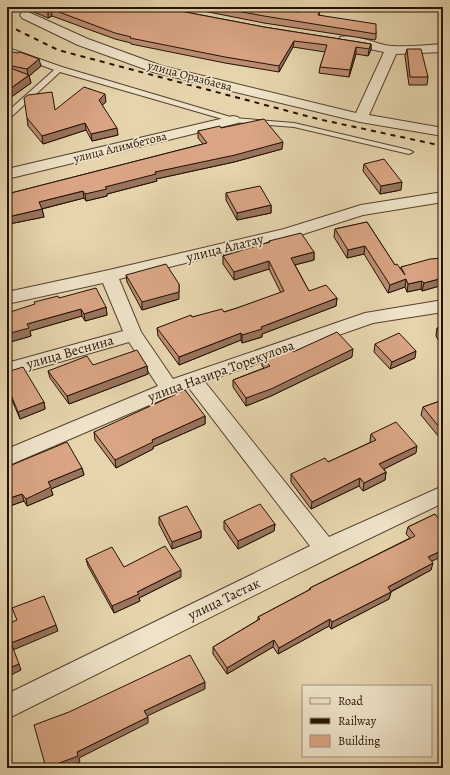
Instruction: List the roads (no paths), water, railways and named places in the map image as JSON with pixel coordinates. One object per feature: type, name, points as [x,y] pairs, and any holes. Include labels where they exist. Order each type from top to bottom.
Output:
[{"type":"street","name":"улица Оразбаева","points":[[26,15],[83,42],[158,70],[360,118],[441,130]]},
{"type":"street","points":[[335,39],[366,43],[391,50],[443,48]]},
{"type":"street","points":[[360,118],[379,80],[391,50]]},
{"type":"street","name":"улица Алимбетова","points":[[7,174],[233,120]]},
{"type":"street","name":"улица Алатау","points":[[7,298],[109,276],[288,233],[361,210],[443,197]]},
{"type":"street","points":[[109,276],[133,334],[169,388]]},
{"type":"street","name":"улица Назира Торекулова","points":[[7,458],[192,379],[371,317],[443,306]]},
{"type":"street","name":"улица Веснина","points":[[7,370],[133,334]]},
{"type":"street","points":[[192,379],[326,549]]},
{"type":"street","name":"улица Тастак","points":[[7,707],[326,549],[443,494]]},
{"type":"lane","points":[[9,50],[59,69],[233,120],[294,125],[408,152]]},
{"type":"lane","points":[[7,116],[59,69]]},
{"type":"railway","points":[[7,25],[58,50],[318,119],[443,146]]}]
